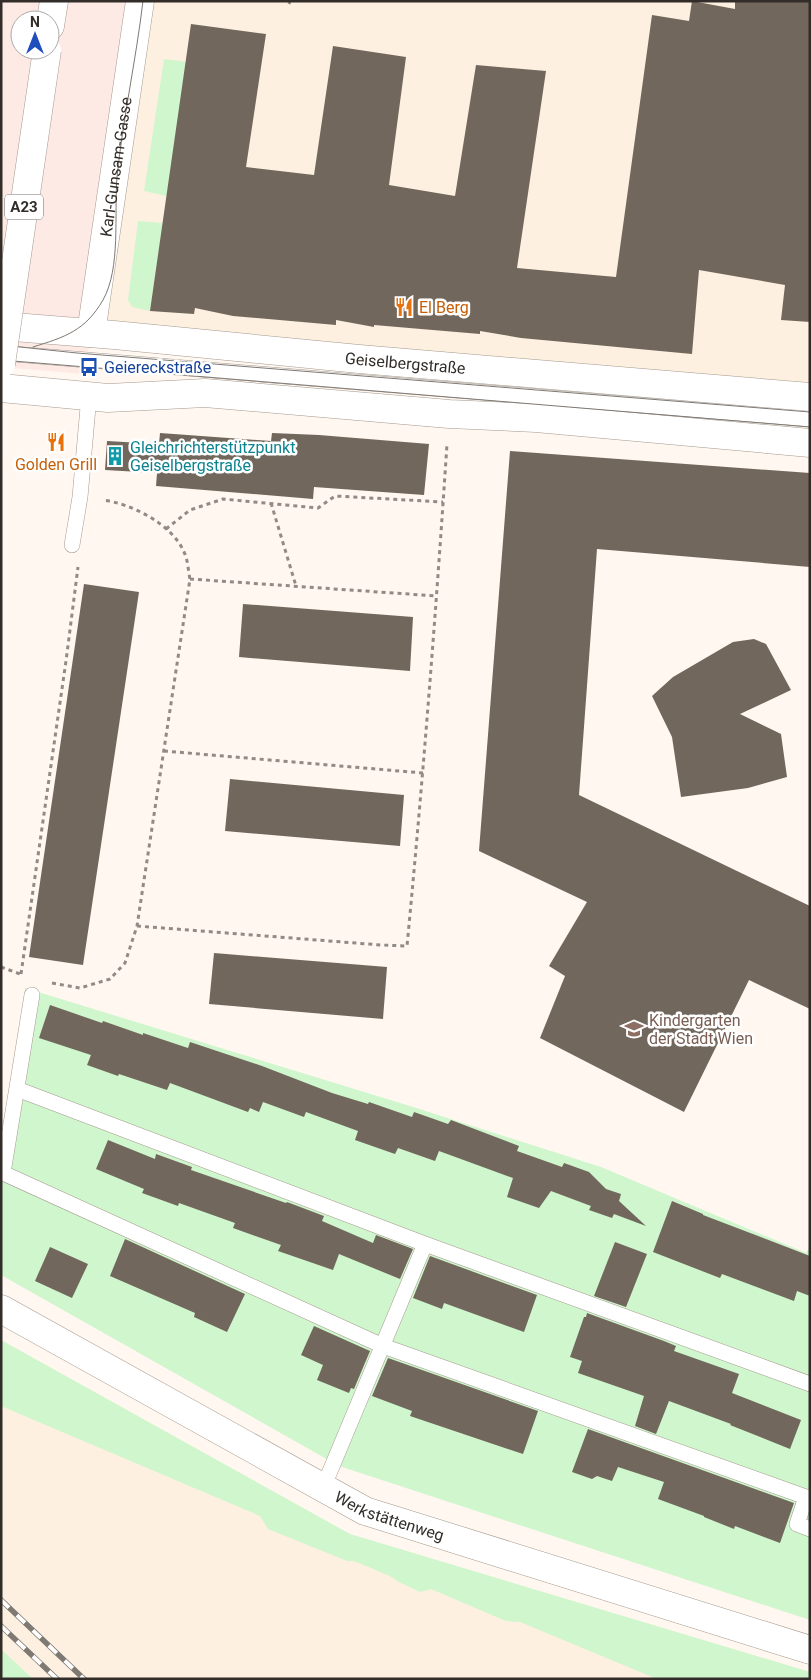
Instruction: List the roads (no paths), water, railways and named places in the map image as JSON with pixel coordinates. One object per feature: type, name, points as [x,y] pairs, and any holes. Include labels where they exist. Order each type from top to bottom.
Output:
[{"type":"main road","name":"Karl-Gunsam-Gasse","points":[[91,333],[140,1]]},
{"type":"main road","name":"A23","points":[[1,364],[46,60]]},
{"type":"main road","name":"Geiselbergstraße","points":[[1,326],[810,397]]},
{"type":"main road","points":[[1,388],[108,398],[204,393],[449,414],[536,418],[810,443]]},
{"type":"main road","name":"Werkstättenweg","points":[[1,1309],[365,1511],[810,1650]]},
{"type":"lane","points":[[1,353],[810,419]]},
{"type":"lane","points":[[72,544],[80,497],[89,396]]},
{"type":"lane","points":[[32,995],[3,1173],[383,1346],[808,1492],[797,1524],[810,1529]]},
{"type":"lane","points":[[17,1089],[425,1244],[810,1384]]},
{"type":"lane","points":[[323,1488],[425,1244]]},
{"type":"tram line","points":[[33,347],[55,340],[81,326],[96,311],[109,287],[115,257],[117,177],[143,1]]},
{"type":"tram line","points":[[1,345],[77,353],[810,412]]},
{"type":"tram line","points":[[1,360],[810,427]]},
{"type":"railway","points":[[1,1600],[84,1679]]},
{"type":"railway","points":[[1,1626],[57,1679]]},
{"type":"place","name":"El Berg","points":[[404,307]]},
{"type":"place","name":"Geiereckstraße","points":[[89,367]]},
{"type":"place","name":"Golden Grill","points":[[56,442]]},
{"type":"place","name":"Gleichrichterstützpunkt Geiselbergstraße","points":[[115,456]]},
{"type":"place","name":"Kindergarten der Stadt Wien","points":[[634,1029]]}]
